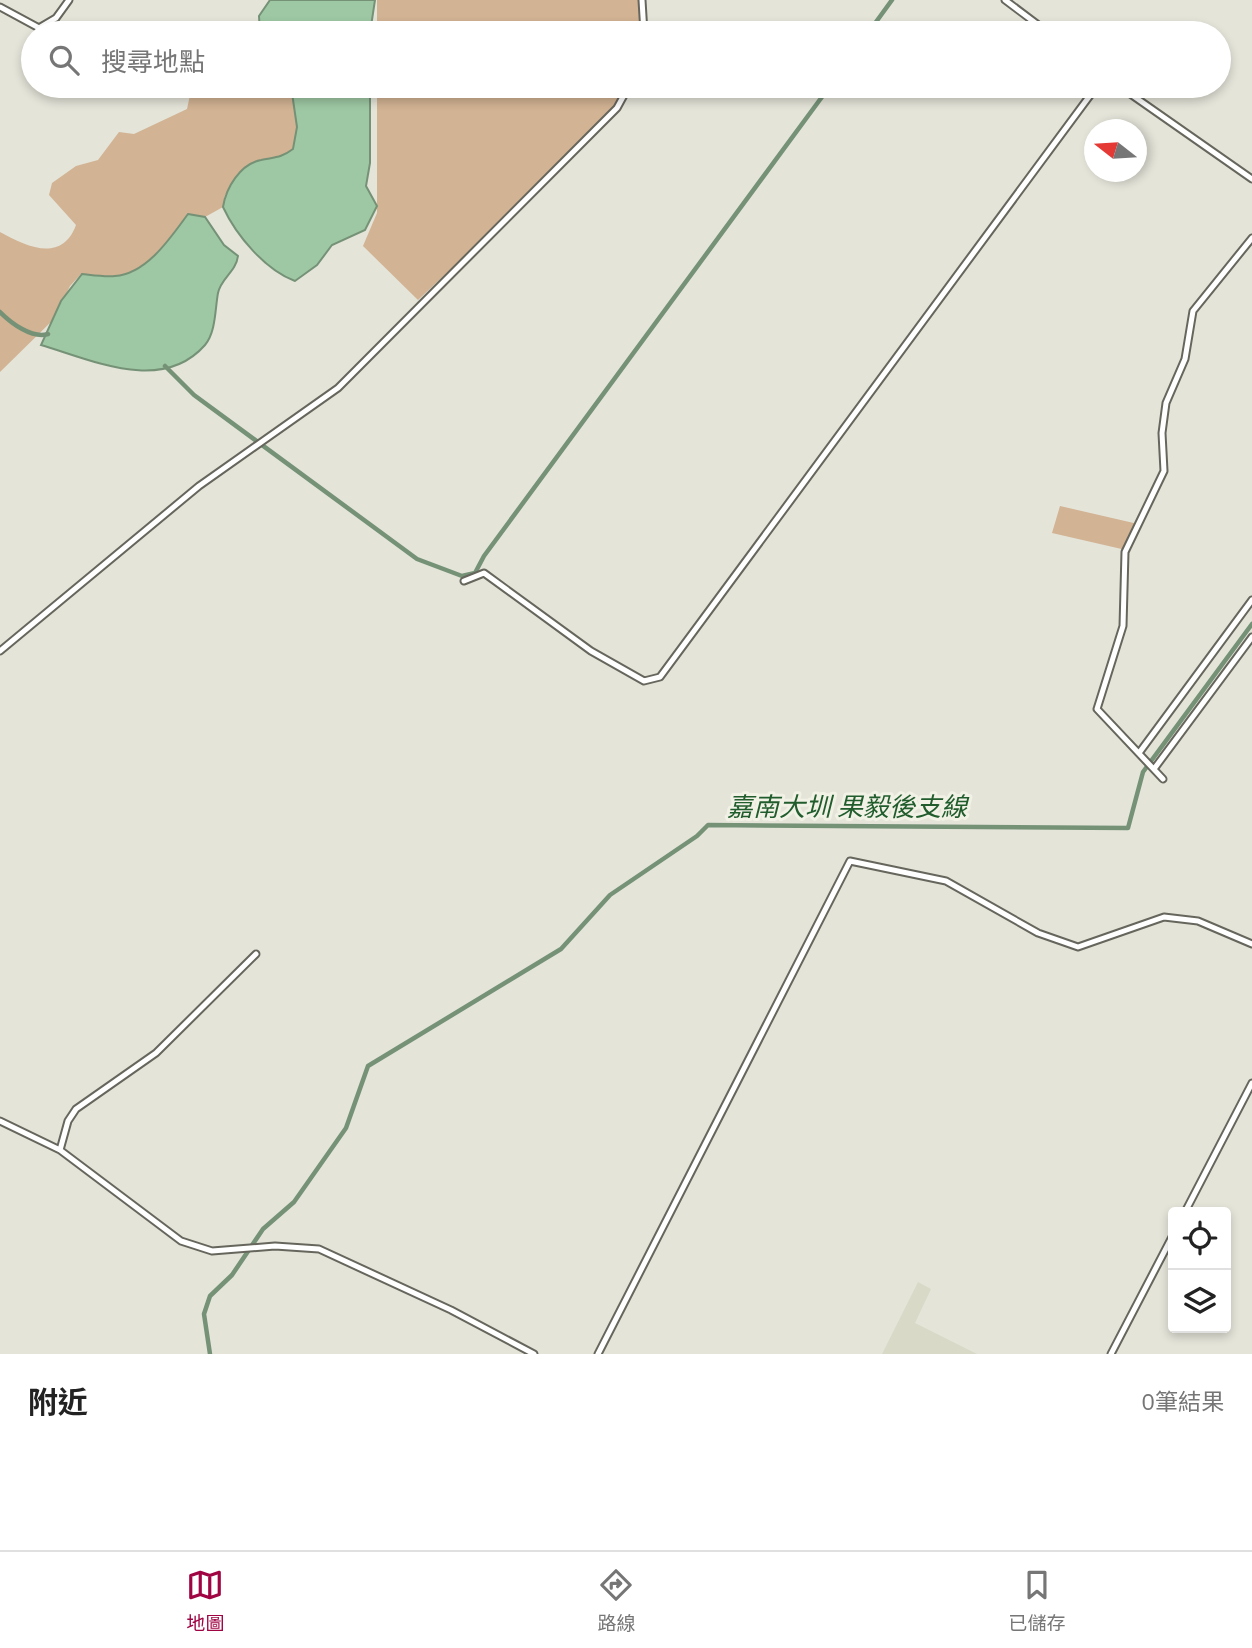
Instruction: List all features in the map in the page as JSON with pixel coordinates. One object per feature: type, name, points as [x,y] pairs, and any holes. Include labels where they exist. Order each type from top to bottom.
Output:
[{"type":"lane","points":[[51,21],[69,0]]},
{"type":"lane","points":[[642,0],[643,21]]},
{"type":"lane","points":[[1005,0],[1033,21]]},
{"type":"lane","points":[[0,7],[26,21]]},
{"type":"lane","points":[[0,651],[199,486],[338,388],[617,108],[622,98]]},
{"type":"lane","points":[[464,581],[484,573],[591,651],[644,681],[660,677],[1088,98]]},
{"type":"lane","points":[[1136,98],[1252,179]]},
{"type":"lane","points":[[1163,779],[1097,709],[1123,626],[1125,552],[1164,471],[1162,433],[1166,403],[1185,359],[1193,311],[1252,238]]},
{"type":"lane","points":[[1139,752],[1252,600]]},
{"type":"lane","points":[[1154,768],[1252,637]]},
{"type":"lane","points":[[597,1354],[850,861],[946,881],[1038,933],[1078,947],[1164,917],[1198,921],[1252,944]]},
{"type":"lane","points":[[61,1150],[68,1121],[76,1109],[156,1053],[256,954]]},
{"type":"lane","points":[[1188,1207],[1252,1083]]},
{"type":"lane","points":[[0,1121],[61,1150],[181,1241],[212,1251],[275,1246],[319,1249],[452,1310],[534,1354]]},
{"type":"lane","points":[[1111,1354],[1168,1245]]},
{"type":"shaded area","points":[[270,0],[375,0],[372,21],[259,21],[259,16]]},
{"type":"shaded area","points":[[377,0],[641,0],[640,21],[377,21]]},
{"type":"shaded area","points":[[189,98],[293,98],[297,127],[293,149],[279,159],[259,160],[225,195],[223,207],[205,217],[188,214],[157,253],[137,269],[114,276],[81,274],[70,286],[54,319],[0,372],[0,232],[32,246],[53,248],[62,244],[70,237],[76,225],[49,195],[52,183],[76,166],[98,160],[119,132],[134,134],[187,109]]},
{"type":"shaded area","points":[[293,98],[370,98],[370,163],[366,186],[377,206],[365,230],[332,245],[317,265],[295,281],[262,260],[236,229],[223,207],[235,178],[247,166],[253,162],[281,156],[293,149],[297,127]]},
{"type":"shaded area","points":[[377,98],[619,98],[598,130],[418,300],[363,246],[377,213]]},
{"type":"shaded area","points":[[188,214],[205,217],[224,245],[238,256],[218,293],[213,327],[205,345],[188,360],[168,368],[148,370],[104,365],[41,345],[61,301],[82,274],[115,276],[138,269],[157,253]]},
{"type":"shaded area","points":[[1060,506],[1138,524],[1126,550],[1052,533]]},
{"type":"shaded area","points":[[918,1282],[931,1289],[915,1323],[977,1354],[882,1354]]},
{"type":"waterway","points":[[877,21],[892,0]]},
{"type":"waterway","points":[[165,366],[194,395],[417,559],[462,576],[475,573],[484,556],[821,98]]},
{"type":"waterway","points":[[0,312],[29,332],[48,334]]},
{"type":"waterway","name":"嘉南大圳 果毅後支線","points":[[210,1354],[204,1314],[210,1296],[232,1275],[263,1229],[294,1202],[346,1128],[368,1066],[561,949],[610,895],[697,836],[708,825],[1128,828],[1143,772],[1252,624]]}]
